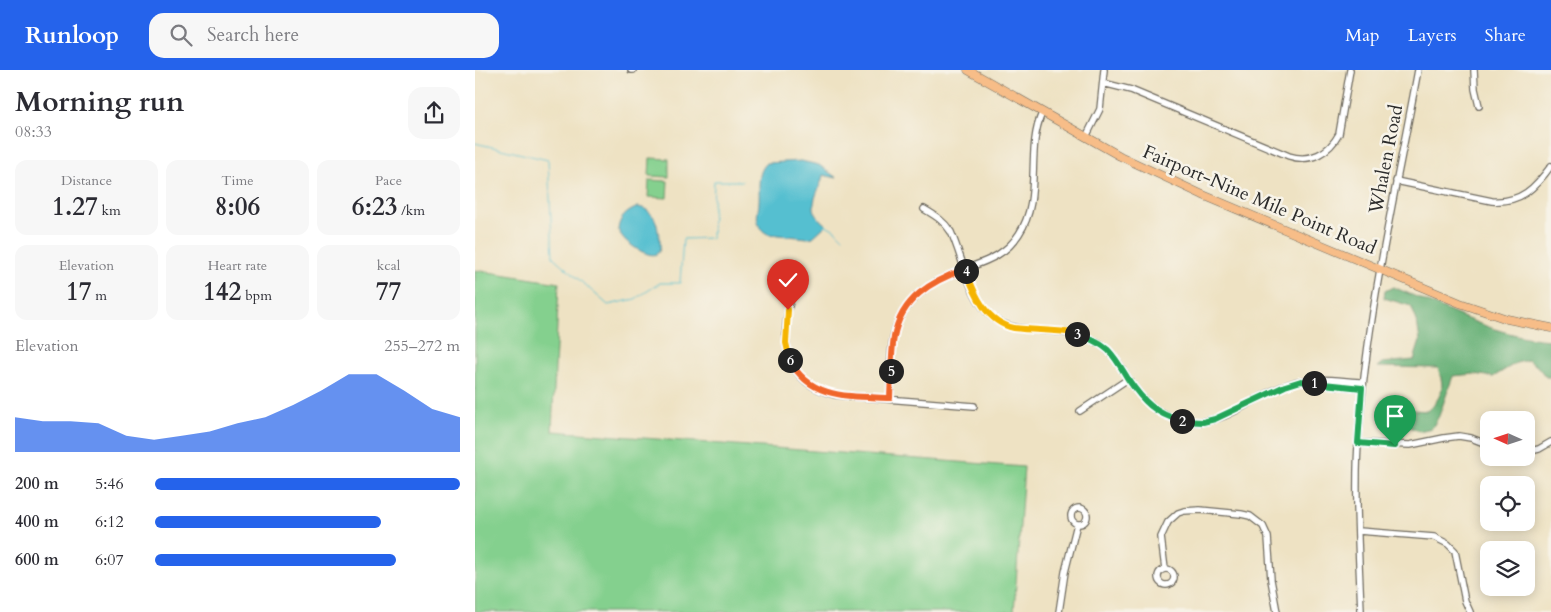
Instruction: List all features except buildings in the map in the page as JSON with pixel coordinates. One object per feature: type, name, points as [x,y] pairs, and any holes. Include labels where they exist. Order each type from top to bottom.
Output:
[{"type":"main road","name":"Fairport-Nine Mile Point Road","points":[[968,70],[1120,156],[1187,187],[1483,312],[1551,328]]},
{"type":"street","points":[[1085,137],[1100,109],[1104,70]]},
{"type":"street","points":[[1103,83],[1131,90],[1284,154],[1305,159],[1324,152],[1339,134],[1350,70]]},
{"type":"street","name":"Whalen Road","points":[[1361,612],[1358,443],[1369,326],[1418,70]]},
{"type":"street","points":[[1474,70],[1475,89],[1479,106]]},
{"type":"street","points":[[890,398],[894,335],[903,311],[920,292],[933,282],[993,259],[1003,252],[1019,234],[1025,223],[1031,199],[1036,127],[1042,113]]},
{"type":"street","points":[[1397,181],[1501,202],[1511,200],[1528,192],[1536,186],[1551,166]]},
{"type":"street","points":[[924,209],[946,224],[979,301],[994,318],[1013,328],[1066,332],[1092,340],[1107,349],[1143,400],[1160,413],[1176,420],[1192,422],[1215,419],[1285,386],[1301,381],[1329,380],[1363,385]]},
{"type":"street","points":[[791,298],[786,324],[787,351],[793,366],[805,381],[820,390],[836,395],[973,406]]},
{"type":"street","points":[[1080,411],[1128,379]]},
{"type":"street","points":[[1358,443],[1405,445],[1459,436],[1480,441]]},
{"type":"street","points":[[1535,450],[1551,442]]},
{"type":"street","points":[[1165,569],[1161,537],[1167,522],[1178,513],[1200,510],[1250,516],[1263,526],[1268,537],[1271,580],[1277,612]]},
{"type":"street","points":[[1059,612],[1065,572],[1077,524]]},
{"type":"street","points":[[1359,531],[1427,535],[1438,538],[1448,544],[1457,556],[1465,601],[1470,612]]},
{"type":"green space","points":[[650,158],[669,159],[669,177],[649,176]]},
{"type":"green space","points":[[649,180],[668,181],[667,198],[648,197]]},
{"type":"green space","points":[[475,270],[559,283],[552,431],[1024,467],[1014,612],[475,612]]},
{"type":"green space","points":[[1393,287],[1490,327],[1530,338],[1551,340],[1551,377],[1546,377],[1537,366],[1528,360],[1516,363],[1493,377],[1475,374],[1453,376],[1439,416],[1432,428],[1419,431],[1404,425],[1402,412],[1414,410],[1427,411],[1439,396],[1442,386],[1438,368],[1377,367],[1382,363],[1414,360],[1420,341],[1417,321],[1411,306],[1384,298],[1385,291]]},
{"type":"water","points":[[801,161],[819,165],[837,178],[823,175],[814,201],[815,212],[826,225],[813,237],[808,238],[768,234],[761,229],[757,220],[761,171],[767,163]]},
{"type":"water","points":[[638,207],[648,211],[656,222],[660,239],[660,250],[654,255],[644,253],[634,247],[624,239],[618,230],[624,216]]},
{"type":"waterway","points":[[475,143],[548,160],[553,257],[608,305],[635,299],[660,283],[680,283],[683,239],[712,238],[714,181],[742,181]]},
{"type":"waterway","points":[[826,225],[843,238]]},
{"type":"route","points":[[788,310],[787,351],[793,366],[805,381],[820,390],[836,395],[890,398],[892,348],[894,335],[903,311],[920,292],[933,282],[965,269],[979,301],[994,318],[1013,328],[1066,332],[1100,344],[1113,355],[1143,400],[1160,413],[1171,418],[1192,422],[1215,419],[1294,382],[1301,381],[1330,386],[1362,388],[1358,443],[1395,446]]}]
